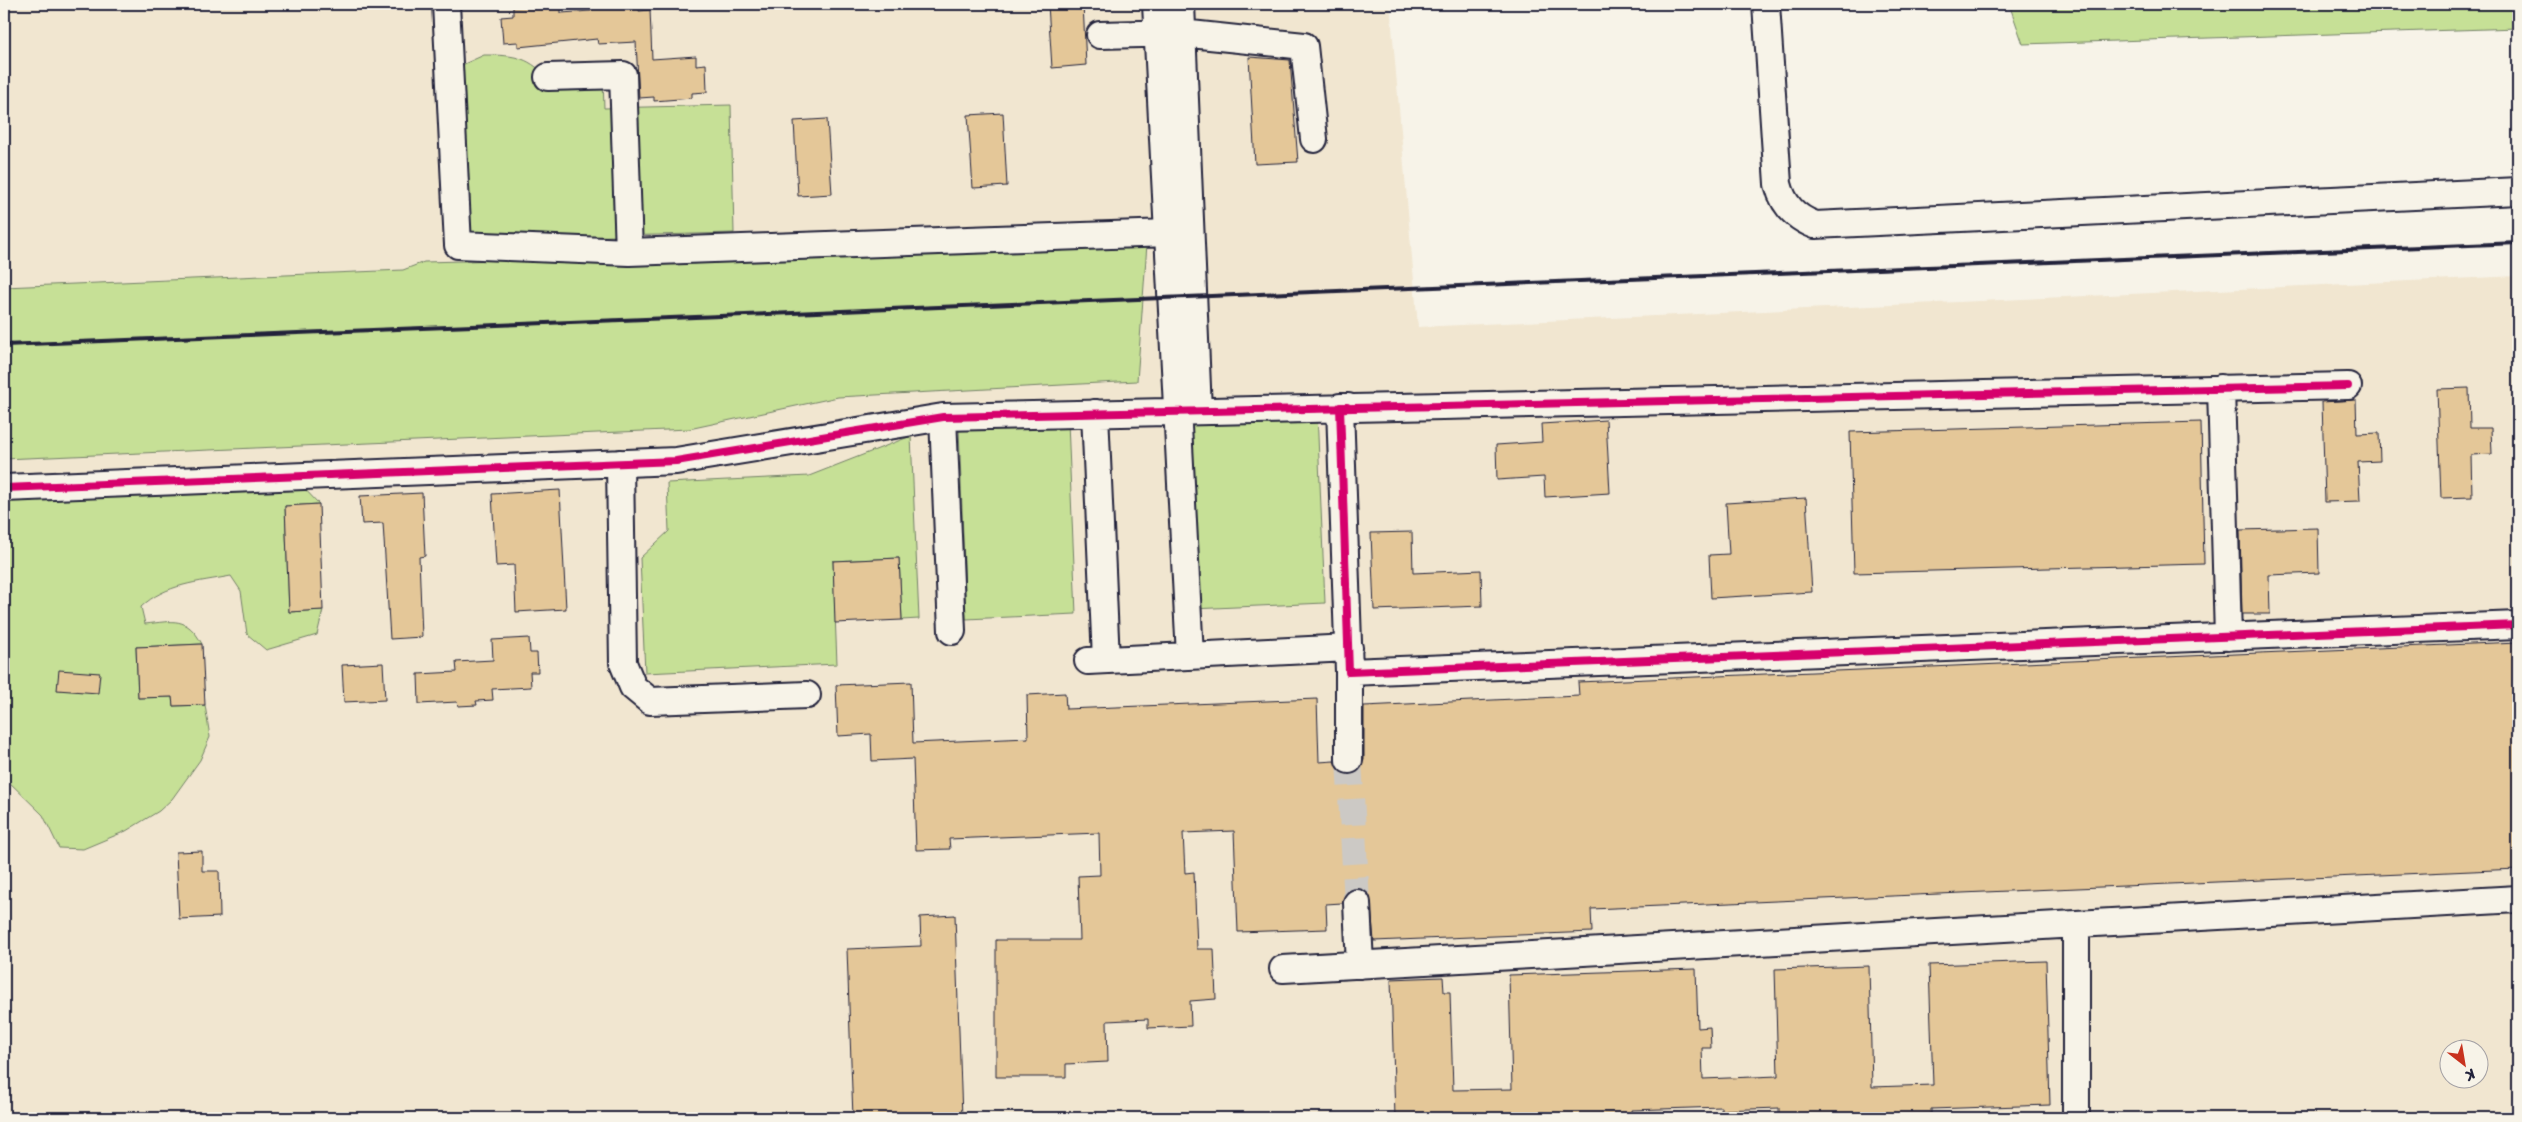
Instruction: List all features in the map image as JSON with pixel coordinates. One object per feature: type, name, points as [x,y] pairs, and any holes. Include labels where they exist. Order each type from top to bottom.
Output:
[{"type":"street","points":[[446,4],[458,245],[629,252],[1168,233]]},
{"type":"street","points":[[1156,4],[1169,34],[1188,411],[1190,656]]},
{"type":"street","points":[[1181,4],[1169,34],[1168,233],[1188,411]]},
{"type":"street","points":[[1766,4],[1778,184],[1785,203],[1791,211],[1814,225],[2518,191]]},
{"type":"street","points":[[1100,35],[1169,34],[1304,46],[1314,139]]},
{"type":"street","points":[[548,78],[623,75],[629,252]]},
{"type":"street","points":[[4,488],[676,461],[943,417],[2348,386]]},
{"type":"street","points":[[2221,388],[2228,637]]},
{"type":"street","points":[[1348,407],[1340,408],[1349,660],[1350,760]]},
{"type":"street","points":[[1095,413],[1097,660],[1190,656],[1349,660],[2228,637],[2518,625]]},
{"type":"street","points":[[943,417],[952,631]]},
{"type":"street","points":[[620,463],[623,663],[634,687],[650,701],[807,695]]},
{"type":"street","points":[[1283,969],[2518,899]]},
{"type":"street","points":[[1357,903],[1360,965]]},
{"type":"street","points":[[2076,924],[2076,1118]]},
{"type":"shaded area","points":[[4,4],[1390,4],[1418,327],[2518,276],[2518,1118],[4,1118]]},
{"type":"green space","points":[[2009,4],[2518,4],[2518,28],[2023,44]]},
{"type":"green space","points":[[484,55],[522,59],[536,67],[551,81],[603,80],[604,108],[731,105],[734,233],[457,240],[454,84],[464,64]]},
{"type":"green space","points":[[1147,244],[1137,381],[838,397],[689,429],[4,459],[4,287],[403,270],[424,262]]},
{"type":"green space","points":[[1317,412],[1325,603],[1192,609],[1184,417]]},
{"type":"green space","points":[[1068,422],[1076,614],[966,619],[959,427]]},
{"type":"green space","points":[[911,436],[919,619],[902,620],[899,558],[833,561],[837,664],[645,673],[640,558],[669,531],[667,483],[809,476]]},
{"type":"green space","points":[[301,485],[319,504],[285,506],[289,612],[323,610],[317,635],[266,650],[247,634],[241,591],[231,576],[183,585],[150,599],[141,607],[145,624],[179,622],[191,629],[202,644],[136,647],[138,698],[172,697],[173,706],[205,705],[210,737],[200,760],[172,799],[159,811],[126,831],[83,849],[59,848],[43,815],[4,777],[4,498]]},
{"type":"building","points":[[561,4],[561,13],[591,11],[591,4],[639,4],[639,11],[650,10],[652,59],[696,56],[696,65],[706,64],[707,92],[692,93],[692,98],[654,101],[654,97],[639,98],[636,42],[598,44],[597,39],[518,47],[518,42],[503,43],[501,17],[513,16],[513,7]]},
{"type":"building","points":[[1048,4],[1083,4],[1086,65],[1052,68]]},
{"type":"building","points":[[1249,57],[1290,60],[1298,162],[1255,164]]},
{"type":"building","points":[[1003,113],[1007,186],[973,188],[968,115]]},
{"type":"building","points":[[827,119],[832,194],[798,196],[794,121]]},
{"type":"building","points":[[2469,388],[2470,428],[2491,428],[2492,454],[2471,455],[2472,497],[2441,498],[2437,389]]},
{"type":"building","points":[[2356,400],[2357,434],[2379,433],[2380,461],[2358,462],[2360,501],[2325,502],[2322,402]]},
{"type":"building","points":[[1606,420],[1610,493],[1545,497],[1544,477],[1497,480],[1496,445],[1542,442],[1541,424]]},
{"type":"building","points":[[2201,422],[2204,564],[1854,573],[1850,432]]},
{"type":"building","points":[[560,490],[566,609],[516,612],[514,565],[496,566],[492,494]]},
{"type":"building","points":[[422,493],[425,556],[419,557],[422,637],[390,639],[383,523],[362,524],[360,496]]},
{"type":"building","points":[[1806,498],[1812,592],[1711,598],[1709,555],[1729,554],[1726,503]]},
{"type":"building","points":[[319,504],[323,610],[289,612],[285,506]]},
{"type":"building","points":[[2318,528],[2319,573],[2269,575],[2270,614],[2242,614],[2240,530]]},
{"type":"building","points":[[1412,532],[1413,573],[1481,570],[1482,606],[1374,610],[1371,533]]},
{"type":"building","points":[[899,558],[902,620],[835,623],[833,561]]},
{"type":"building","points":[[529,638],[530,653],[537,653],[538,672],[530,672],[531,687],[492,689],[493,700],[476,701],[477,705],[458,706],[457,702],[419,704],[418,674],[457,672],[456,662],[493,660],[492,640]]},
{"type":"building","points":[[2518,642],[2518,869],[1591,909],[1592,932],[1374,941],[1370,895],[1364,890],[1357,888],[1349,891],[1342,903],[1326,904],[1327,929],[1238,932],[1234,831],[1183,833],[1185,873],[1194,872],[1197,949],[1214,949],[1216,999],[1190,1001],[1191,1026],[1148,1028],[1148,1019],[1107,1021],[1108,1062],[1066,1064],[1066,1077],[996,1077],[996,940],[1080,940],[1078,876],[1100,875],[1099,833],[949,839],[950,849],[916,850],[913,759],[872,761],[871,734],[838,736],[836,685],[911,682],[913,743],[1028,738],[1027,695],[1065,693],[1066,709],[1317,699],[1319,762],[1334,761],[1341,773],[1349,775],[1357,773],[1364,760],[1364,706],[1579,696],[1578,682]]},
{"type":"building","points":[[202,644],[205,705],[173,706],[172,697],[138,698],[136,647]]},
{"type":"building","points":[[383,663],[385,700],[344,702],[342,665]]},
{"type":"building","points":[[59,670],[100,673],[98,693],[57,690]]},
{"type":"building","points":[[202,851],[202,871],[219,871],[220,917],[179,919],[176,852]]},
{"type":"building","points":[[955,915],[962,1118],[853,1118],[847,949],[921,946],[920,917]]},
{"type":"building","points":[[2046,961],[2050,1105],[1931,1109],[1931,1118],[1779,1118],[1779,1108],[1721,1110],[1721,1107],[1631,1110],[1632,1118],[1395,1118],[1391,979],[1443,977],[1444,992],[1450,992],[1453,1090],[1512,1089],[1509,975],[1696,969],[1698,1028],[1710,1027],[1711,1048],[1702,1048],[1703,1079],[1778,1076],[1775,969],[1869,966],[1872,1087],[1933,1085],[1929,965]]},
{"type":"tunnel","points":[[1349,760],[1357,903]]},
{"type":"railway","points":[[4,345],[2518,243]]},
{"type":"cycle path","points":[[4,488],[676,461],[943,417],[2348,386]]},
{"type":"cycle path","points":[[1347,407],[1340,407],[1349,672],[2518,625]]}]
